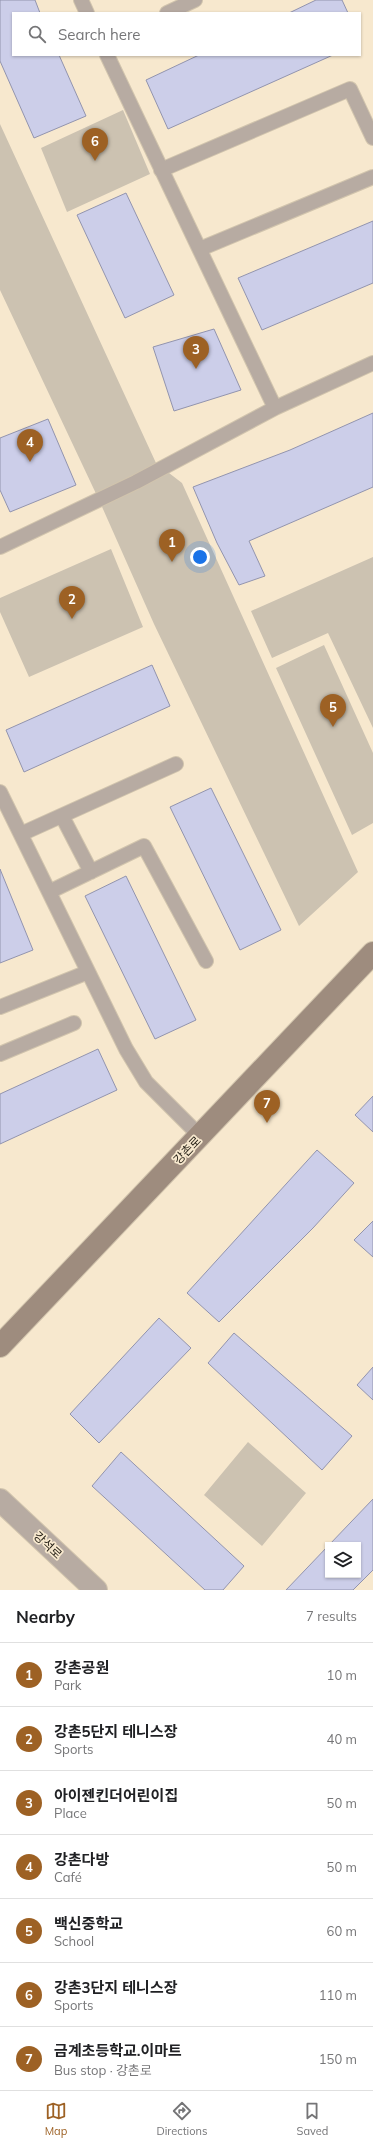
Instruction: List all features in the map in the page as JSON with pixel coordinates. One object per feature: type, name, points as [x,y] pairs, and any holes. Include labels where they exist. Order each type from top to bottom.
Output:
[{"type":"main road","name":"강촌로","points":[[0,1346],[373,953]]},
{"type":"street","name":"강석로","points":[[0,1500],[96,1590]]},
{"type":"lane","points":[[81,0],[87,12]]},
{"type":"lane","points":[[169,12],[195,0]]},
{"type":"lane","points":[[108,56],[161,170],[275,408]]},
{"type":"lane","points":[[161,170],[350,89],[373,138]]},
{"type":"lane","points":[[200,250],[373,177]]},
{"type":"lane","points":[[0,547],[136,482],[275,408],[373,362]]},
{"type":"lane","points":[[21,834],[176,764]]},
{"type":"lane","points":[[0,792],[126,1049],[146,1082],[200,1136]]},
{"type":"lane","points":[[62,816],[91,872]]},
{"type":"lane","points":[[49,892],[144,846],[206,961]]},
{"type":"lane","points":[[0,1007],[88,972]]},
{"type":"lane","points":[[0,1054],[74,1023]]},
{"type":"shaded area","points":[[123,110],[150,174],[67,212],[41,148]]},
{"type":"shaded area","points":[[0,124],[156,463],[182,483],[358,872],[299,926],[154,624],[99,500],[0,290]]},
{"type":"shaded area","points":[[111,549],[143,627],[29,677],[0,612],[0,598]]},
{"type":"shaded area","points":[[373,557],[373,728],[328,633],[272,658],[251,611]]},
{"type":"shaded area","points":[[324,645],[373,753],[373,823],[352,835],[276,668]]},
{"type":"shaded area","points":[[248,1442],[306,1493],[262,1546],[204,1495]]},
{"type":"building","points":[[0,0],[35,0],[40,12],[12,12],[12,56],[59,56],[86,116],[34,138],[0,61]]},
{"type":"building","points":[[316,0],[342,0],[348,12],[291,12]]},
{"type":"building","points":[[197,56],[331,56],[168,129],[146,80]]},
{"type":"building","points":[[126,193],[174,295],[125,318],[77,215]]},
{"type":"building","points":[[373,221],[373,283],[262,330],[238,278]]},
{"type":"building","points":[[214,329],[241,390],[174,411],[153,347]]},
{"type":"building","points":[[373,413],[373,487],[249,541],[265,576],[239,585],[217,543],[193,487],[290,450]]},
{"type":"building","points":[[48,419],[76,485],[10,512],[0,490],[0,438]]},
{"type":"building","points":[[152,665],[170,706],[24,772],[6,730]]},
{"type":"building","points":[[211,788],[281,930],[240,950],[170,807]]},
{"type":"building","points":[[0,869],[33,950],[0,963]]},
{"type":"building","points":[[126,876],[196,1020],[155,1039],[85,896]]},
{"type":"building","points":[[98,1049],[117,1090],[0,1144],[0,1094]]},
{"type":"building","points":[[373,1096],[373,1132],[355,1115]]},
{"type":"building","points":[[317,1150],[354,1183],[313,1228],[219,1322],[187,1293]]},
{"type":"building","points":[[373,1221],[373,1257],[354,1240]]},
{"type":"building","points":[[159,1318],[191,1348],[99,1443],[70,1414]]},
{"type":"building","points":[[234,1333],[352,1436],[322,1470],[208,1363]]},
{"type":"building","points":[[373,1367],[373,1400],[357,1385]]},
{"type":"building","points":[[121,1452],[244,1566],[223,1590],[205,1590],[92,1486]]},
{"type":"building","points":[[373,1499],[373,1570],[353,1590],[286,1590],[325,1549],[325,1578],[361,1578],[361,1542],[332,1542]]},
{"type":"place","name":"강촌3단지 테니스장","points":[[95,161]]},
{"type":"place","name":"아이젠킨더어린이집","points":[[196,369]]},
{"type":"place","name":"강촌다방","points":[[30,462]]},
{"type":"place","name":"강촌공원","points":[[172,562]]},
{"type":"place","name":"강촌5단지 테니스장","points":[[72,619]]},
{"type":"place","name":"백신중학교","points":[[333,727]]},
{"type":"place","name":"금계초등학교.이마트","points":[[267,1123]]}]
